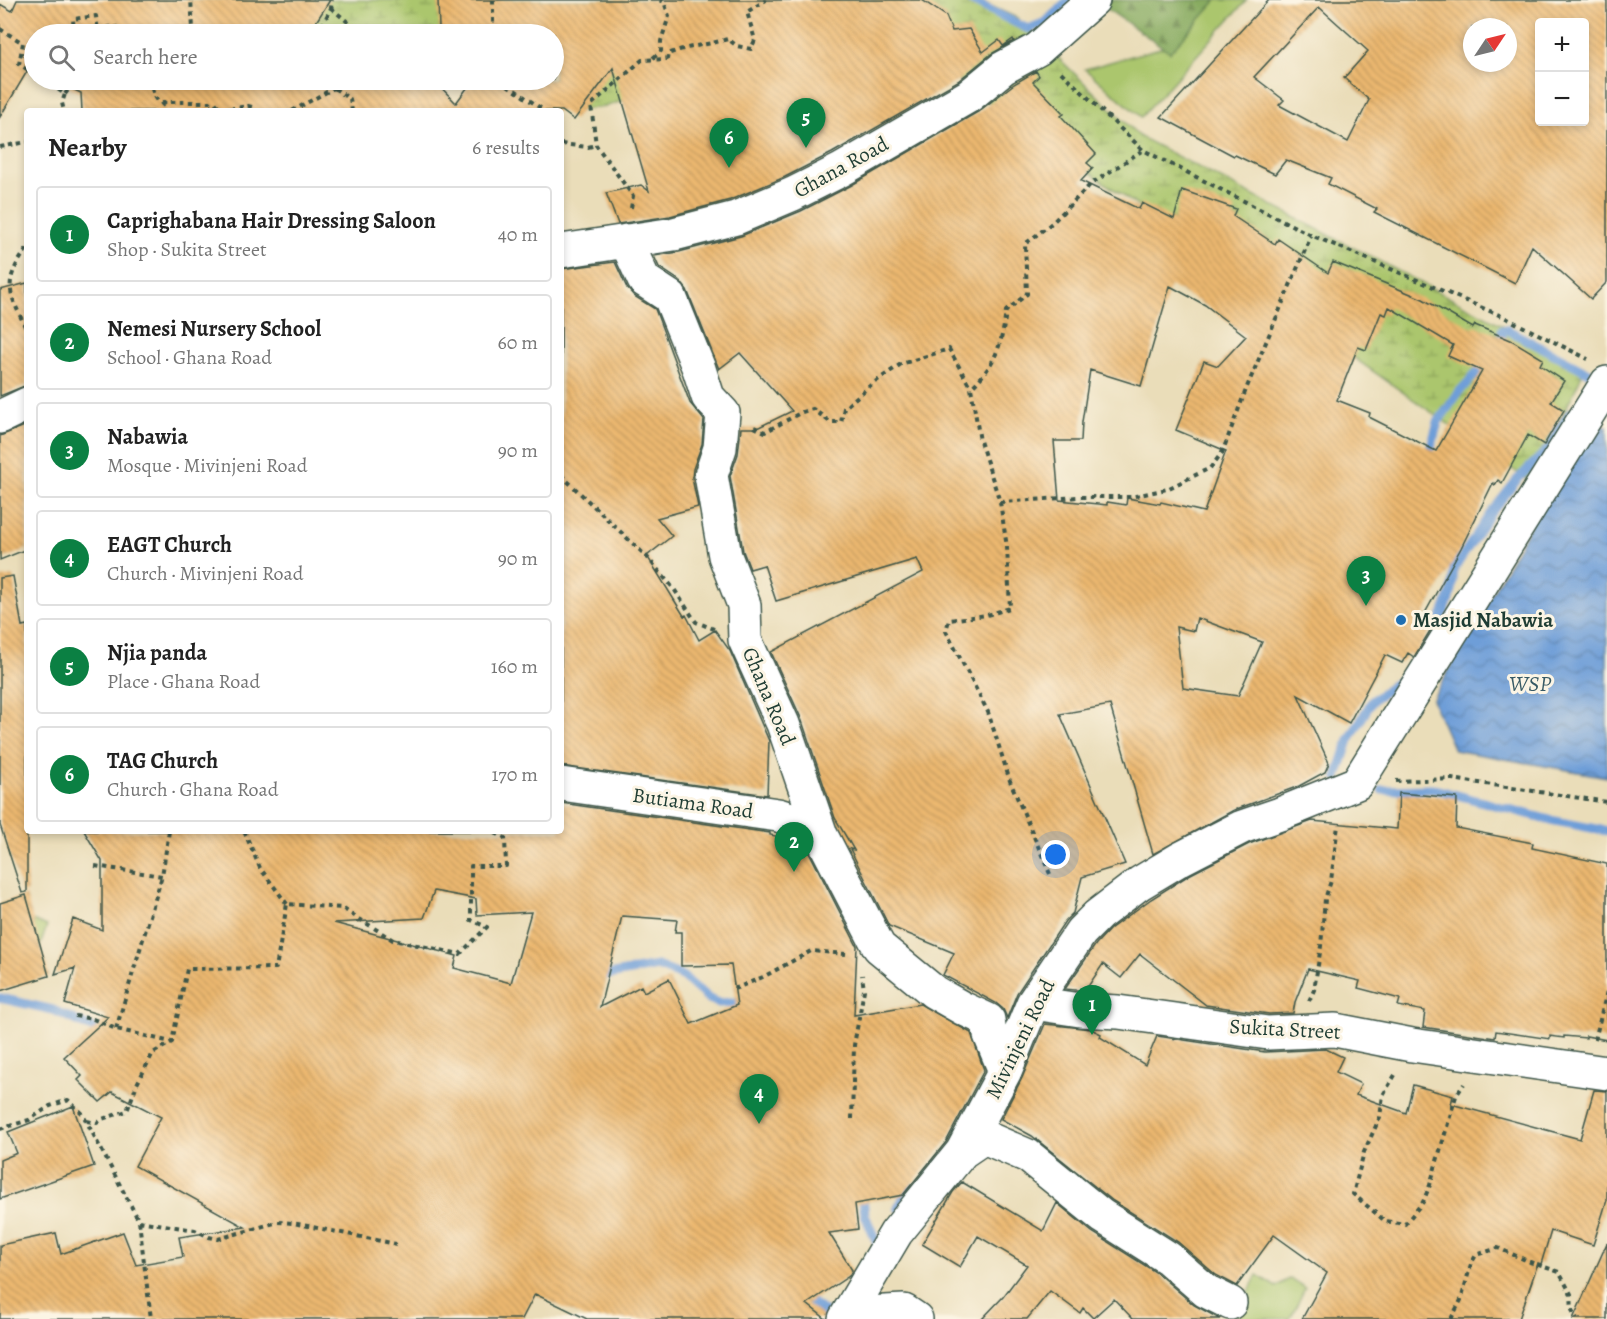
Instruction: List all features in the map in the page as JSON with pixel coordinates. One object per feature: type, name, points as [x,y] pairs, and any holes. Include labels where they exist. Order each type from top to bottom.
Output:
[{"type":"street","name":"Ghana Road","points":[[564,251],[674,234],[736,218],[793,194],[841,170],[969,96],[1003,68],[1038,49],[1093,0]]},
{"type":"street","name":"Ghana Road","points":[[626,241],[644,280],[670,297],[708,397],[723,413],[720,448],[711,475],[725,556],[744,605],[745,640],[783,724],[821,835],[869,952],[934,992],[988,1020],[990,1035],[1005,1071]]},
{"type":"street","points":[[1345,788],[1600,372]]},
{"type":"street","points":[[0,417],[24,405]]},
{"type":"street","name":"Butiama Road","points":[[564,784],[778,815],[797,821],[821,835]]},
{"type":"street","name":"Mivinjeni Road","points":[[847,1317],[896,1233],[962,1152],[1005,1071],[1033,1003],[1081,932],[1098,915],[1140,883],[1242,827],[1345,788]]},
{"type":"street","name":"Sukita Street","points":[[1033,1003],[1268,1032],[1335,1030],[1412,1046],[1484,1054],[1597,1072]]},
{"type":"street","points":[[962,1152],[984,1137],[1028,1156],[1102,1216],[1168,1258],[1206,1291],[1230,1303]]},
{"type":"street","points":[[847,1317],[904,1311],[916,1319]]},
{"type":"path","points":[[191,0],[194,24]]},
{"type":"path","points":[[323,24],[331,8],[332,0]]},
{"type":"path","points":[[492,0],[493,24]]},
{"type":"path","points":[[653,59],[661,51],[661,41],[669,16],[664,2],[660,0]]},
{"type":"path","points":[[626,241],[633,196],[596,145],[591,105],[642,60],[667,59],[668,54],[679,49],[704,46],[728,39],[737,46],[751,49],[755,40],[747,12],[766,0]]},
{"type":"path","points":[[331,8],[350,24]]},
{"type":"path","points":[[73,24],[73,19],[96,16],[97,24]]},
{"type":"path","points":[[0,29],[23,43],[20,64],[24,67]]},
{"type":"path","points":[[1038,49],[1143,150],[1311,236],[1504,317],[1600,372]]},
{"type":"path","points":[[59,90],[65,94]]},
{"type":"path","points":[[64,108],[65,94],[68,90]]},
{"type":"path","points":[[152,90],[155,98],[166,108]]},
{"type":"path","points":[[297,108],[330,90]]},
{"type":"path","points":[[337,90],[350,99],[352,108]]},
{"type":"path","points":[[515,90],[541,108]]},
{"type":"path","points":[[161,102],[215,102],[220,108]]},
{"type":"path","points":[[234,108],[248,106],[252,108]]},
{"type":"path","points":[[0,147],[24,143]]},
{"type":"path","points":[[564,144],[588,147],[596,145]]},
{"type":"path","points":[[971,388],[987,373],[994,359],[1003,337],[1006,311],[1027,294],[1025,244],[1052,223],[1091,184],[1143,150]]},
{"type":"path","points":[[1000,502],[1078,497],[1131,497],[1167,489],[1210,468],[1222,453],[1247,387],[1311,236]]},
{"type":"path","points":[[24,253],[9,274],[8,283],[24,326]]},
{"type":"path","points":[[748,424],[765,432],[802,412],[813,409],[830,422],[841,422],[844,408],[872,384],[901,364],[950,349],[971,388],[980,441],[1000,502],[1007,547],[1011,608],[987,615],[949,620],[946,631],[988,712],[1010,782],[1050,874]]},
{"type":"path","points":[[564,478],[647,557],[674,589],[696,622],[745,640]]},
{"type":"path","points":[[1268,1032],[1302,1017],[1314,990],[1325,899],[1331,881],[1341,805],[1333,804],[1345,788],[1452,779],[1607,802]]},
{"type":"path","points":[[116,1029],[162,876],[169,834]]},
{"type":"path","points":[[87,1121],[97,1123],[127,1111],[137,1084],[153,1053],[172,1042],[187,969],[276,968],[287,904],[260,868],[245,834]]},
{"type":"path","points":[[287,904],[342,908],[393,940],[460,954],[487,927],[471,920],[471,866],[506,866],[505,838],[497,834]]},
{"type":"path","points":[[96,866],[162,876]]},
{"type":"path","points":[[734,989],[763,977],[811,951],[869,952],[854,1045],[852,1119]]},
{"type":"path","points":[[1597,1072],[1607,991]]},
{"type":"path","points":[[75,1016],[93,1019],[116,1029],[172,1042]]},
{"type":"path","points":[[1412,1046],[1383,1095],[1380,1117],[1364,1152],[1353,1194],[1385,1221],[1405,1224],[1423,1202],[1430,1185],[1456,1096],[1484,1054]]},
{"type":"path","points":[[0,1128],[29,1120],[50,1106],[68,1100],[82,1113],[139,1221],[152,1319]]},
{"type":"path","points":[[139,1221],[195,1230],[218,1239],[278,1222],[293,1223],[396,1244]]},
{"type":"path","points":[[1450,1319],[1461,1300],[1471,1264],[1476,1255],[1498,1248],[1559,1272],[1570,1294],[1572,1310],[1577,1319]]},
{"type":"green space","points":[[186,0],[780,0],[643,94],[607,106],[575,111],[527,90],[564,90],[564,24],[164,24]]},
{"type":"green space","points":[[811,0],[978,0],[1017,18],[1140,137],[1585,368],[1528,480],[911,47]]},
{"type":"green space","points":[[1094,0],[1217,0],[1170,52]]},
{"type":"green space","points":[[1216,0],[1247,0],[1141,117],[1085,69],[1178,43]]},
{"type":"green space","points":[[20,915],[47,926],[36,958]]},
{"type":"green space","points":[[1257,1275],[1276,1287],[1290,1278],[1305,1288],[1290,1319],[1235,1319]]},
{"type":"water","name":"WSP","points":[[1588,424],[1607,426],[1607,777],[1454,750],[1432,700]]},
{"type":"building","points":[[17,0],[330,0],[316,24],[24,24],[24,76],[0,117],[0,4],[12,11]]},
{"type":"building","points":[[438,0],[922,0],[946,16],[952,31],[969,29],[983,52],[999,40],[1003,46],[1013,39],[1014,41],[991,54],[958,81],[832,153],[785,177],[730,200],[670,216],[618,224],[606,193],[641,185],[649,191],[613,68],[574,120],[564,112],[564,108],[82,108],[81,93],[75,90],[444,90],[456,103],[466,90],[564,90],[564,24],[439,24]]},
{"type":"building","points":[[1269,0],[1607,0],[1607,282],[1591,299],[1532,246],[1515,283],[1374,212],[1377,209],[1328,184],[1331,178],[1286,160],[1275,174],[1234,156],[1161,117]],"holes":[[[1319,7],[1368,51],[1344,78],[1369,100],[1348,142],[1279,105],[1284,100],[1254,77]]]},
{"type":"building","points":[[1036,71],[1039,76],[1033,82],[1064,114],[1061,116],[1096,154],[1087,163],[1093,168],[1081,181],[1139,209],[1142,203],[1174,219],[1182,190],[1236,209],[1233,216],[1275,244],[1278,239],[1328,273],[1333,262],[1423,299],[1473,328],[1475,325],[1513,341],[1543,359],[1540,365],[1564,381],[1551,402],[1564,410],[1544,445],[1528,435],[1502,483],[1498,480],[1495,485],[1493,483],[1424,615],[1436,621],[1414,657],[1408,653],[1402,663],[1385,655],[1349,723],[1298,695],[1329,763],[1325,772],[1299,786],[1234,810],[1153,854],[1110,705],[1060,714],[1125,864],[1082,877],[1073,913],[1065,921],[1017,993],[1007,1018],[1003,1009],[996,1003],[943,975],[954,953],[889,926],[850,849],[854,850],[835,818],[801,718],[771,652],[923,572],[917,559],[776,601],[764,565],[750,569],[743,551],[730,476],[738,454],[741,428],[757,428],[792,411],[740,353],[719,369],[687,290],[680,281],[659,267],[654,256],[741,236],[801,211],[850,186],[978,112],[1014,84]],"holes":[[[1170,286],[1205,305],[1246,336],[1218,366],[1204,361],[1176,430],[1226,451],[1204,512],[1161,502],[1160,504],[1127,498],[1126,505],[1059,500],[1054,441],[1081,441],[1090,370],[1141,386]],[[1389,307],[1453,345],[1448,356],[1482,371],[1436,451],[1369,417],[1370,413],[1337,400],[1358,347],[1366,350],[1381,313],[1386,315]],[[1197,618],[1262,642],[1238,696],[1183,688],[1176,627],[1194,631]]]},
{"type":"building","points":[[615,262],[627,288],[634,296],[655,309],[690,403],[704,420],[702,444],[692,478],[698,507],[657,518],[672,536],[647,556],[684,616],[686,615],[699,640],[715,630],[730,651],[769,741],[767,795],[564,766],[564,269]]},
{"type":"building","points":[[24,284],[24,386],[0,396],[0,290]]},
{"type":"building","points":[[24,426],[24,550],[0,560],[0,436]]},
{"type":"building","points":[[13,576],[22,626],[24,626],[24,834],[27,834],[27,892],[22,893],[0,825],[0,578]]},
{"type":"building","points":[[1399,793],[1457,798],[1456,828],[1533,843],[1532,848],[1607,864],[1607,1040],[1586,1036],[1586,1038],[1564,1036],[1564,1038],[1550,1036],[1550,1039],[1496,1031],[1495,1038],[1423,1027],[1425,1011],[1398,1006],[1400,999],[1358,988],[1360,981],[1308,969],[1293,1013],[1269,1014],[1206,1005],[1140,954],[1121,978],[1103,964],[1085,991],[1065,989],[1096,944],[1110,929],[1189,875],[1249,844],[1312,821],[1397,829]]},
{"type":"building","points":[[564,803],[770,833],[770,835],[791,839],[807,848],[857,946],[854,1015],[920,1004],[971,1033],[984,1070],[946,1142],[903,1195],[855,1204],[858,1229],[829,1233],[852,1270],[849,1276],[807,1304],[826,1319],[587,1319],[535,1294],[522,1319],[0,1319],[0,1245],[56,1233],[61,1254],[123,1232],[136,1265],[183,1257],[179,1237],[245,1227],[135,1166],[161,1117],[112,1092],[100,1102],[78,1080],[82,1076],[64,1057],[108,1017],[65,1004],[75,968],[55,974],[73,919],[102,930],[102,861],[86,834],[564,834]],"holes":[[[434,891],[476,899],[477,915],[531,912],[511,983],[454,968],[457,956],[334,923],[424,918]],[[622,916],[677,920],[675,932],[681,932],[681,966],[731,965],[737,1005],[691,1024],[669,979],[644,992],[641,986],[600,1007]]]},
{"type":"building","points":[[26,895],[49,976],[0,991],[0,903]]},
{"type":"building","points":[[1045,1024],[1091,1029],[1145,1065],[1157,1036],[1265,1052],[1326,1049],[1343,1057],[1336,1072],[1361,1084],[1356,1095],[1406,1113],[1413,1085],[1453,1096],[1451,1104],[1580,1139],[1594,1090],[1607,1091],[1607,1200],[1593,1245],[1551,1231],[1541,1264],[1538,1263],[1519,1319],[1302,1319],[1327,1273],[1274,1235],[1237,1286],[1216,1275],[1178,1242],[1113,1201],[1032,1136],[1001,1119],[1022,1078]]},
{"type":"building","points":[[73,1106],[94,1166],[0,1199],[0,1160],[17,1153],[8,1132]]},
{"type":"building","points":[[962,1182],[1043,1231],[1057,1203],[1092,1232],[1157,1273],[1194,1305],[1220,1319],[1133,1319],[1114,1299],[1093,1318],[1083,1308],[1080,1313],[1050,1291],[1027,1319],[982,1319],[1003,1297],[1027,1265],[978,1236],[960,1267],[922,1244],[953,1192]]},
{"type":"building","points":[[1607,1243],[1607,1319],[1573,1319]]},
{"type":"waterway","points":[[970,0],[1028,29],[1046,22],[1068,0]]},
{"type":"waterway","points":[[1498,346],[1502,341],[1502,330],[1506,329],[1597,377],[1607,365]]},
{"type":"waterway","points":[[1428,458],[1438,422],[1459,392],[1487,362]]},
{"type":"waterway","points":[[1436,627],[1452,590],[1454,569],[1490,514],[1517,480],[1551,446],[1558,430],[1570,413]]},
{"type":"waterway","points":[[1337,777],[1349,740],[1372,701],[1413,670]]},
{"type":"waterway","points":[[1382,790],[1435,789],[1550,820],[1607,831]]},
{"type":"waterway","points":[[598,979],[603,976],[657,966],[682,976],[709,999],[719,1003],[736,1002],[743,1012]]},
{"type":"waterway","points":[[0,998],[53,1010],[105,1034]]},
{"type":"waterway","points":[[898,1208],[909,1187]]},
{"type":"waterway","points":[[862,1191],[865,1215],[878,1246]]},
{"type":"waterway","points":[[808,1291],[810,1301],[834,1319]]},
{"type":"place","name":"Njia panda","points":[[806,148]]},
{"type":"place","name":"TAG Church","points":[[729,168]]},
{"type":"place","name":"Nabawia","points":[[1366,606]]},
{"type":"place","name":"Masjid Nabawia","points":[[1401,620]]},
{"type":"place","name":"Nemesi Nursery School","points":[[794,872]]},
{"type":"place","name":"Caprighabana Hair Dressing Saloon","points":[[1092,1035]]},
{"type":"place","name":"EAGT Church","points":[[759,1124]]}]
